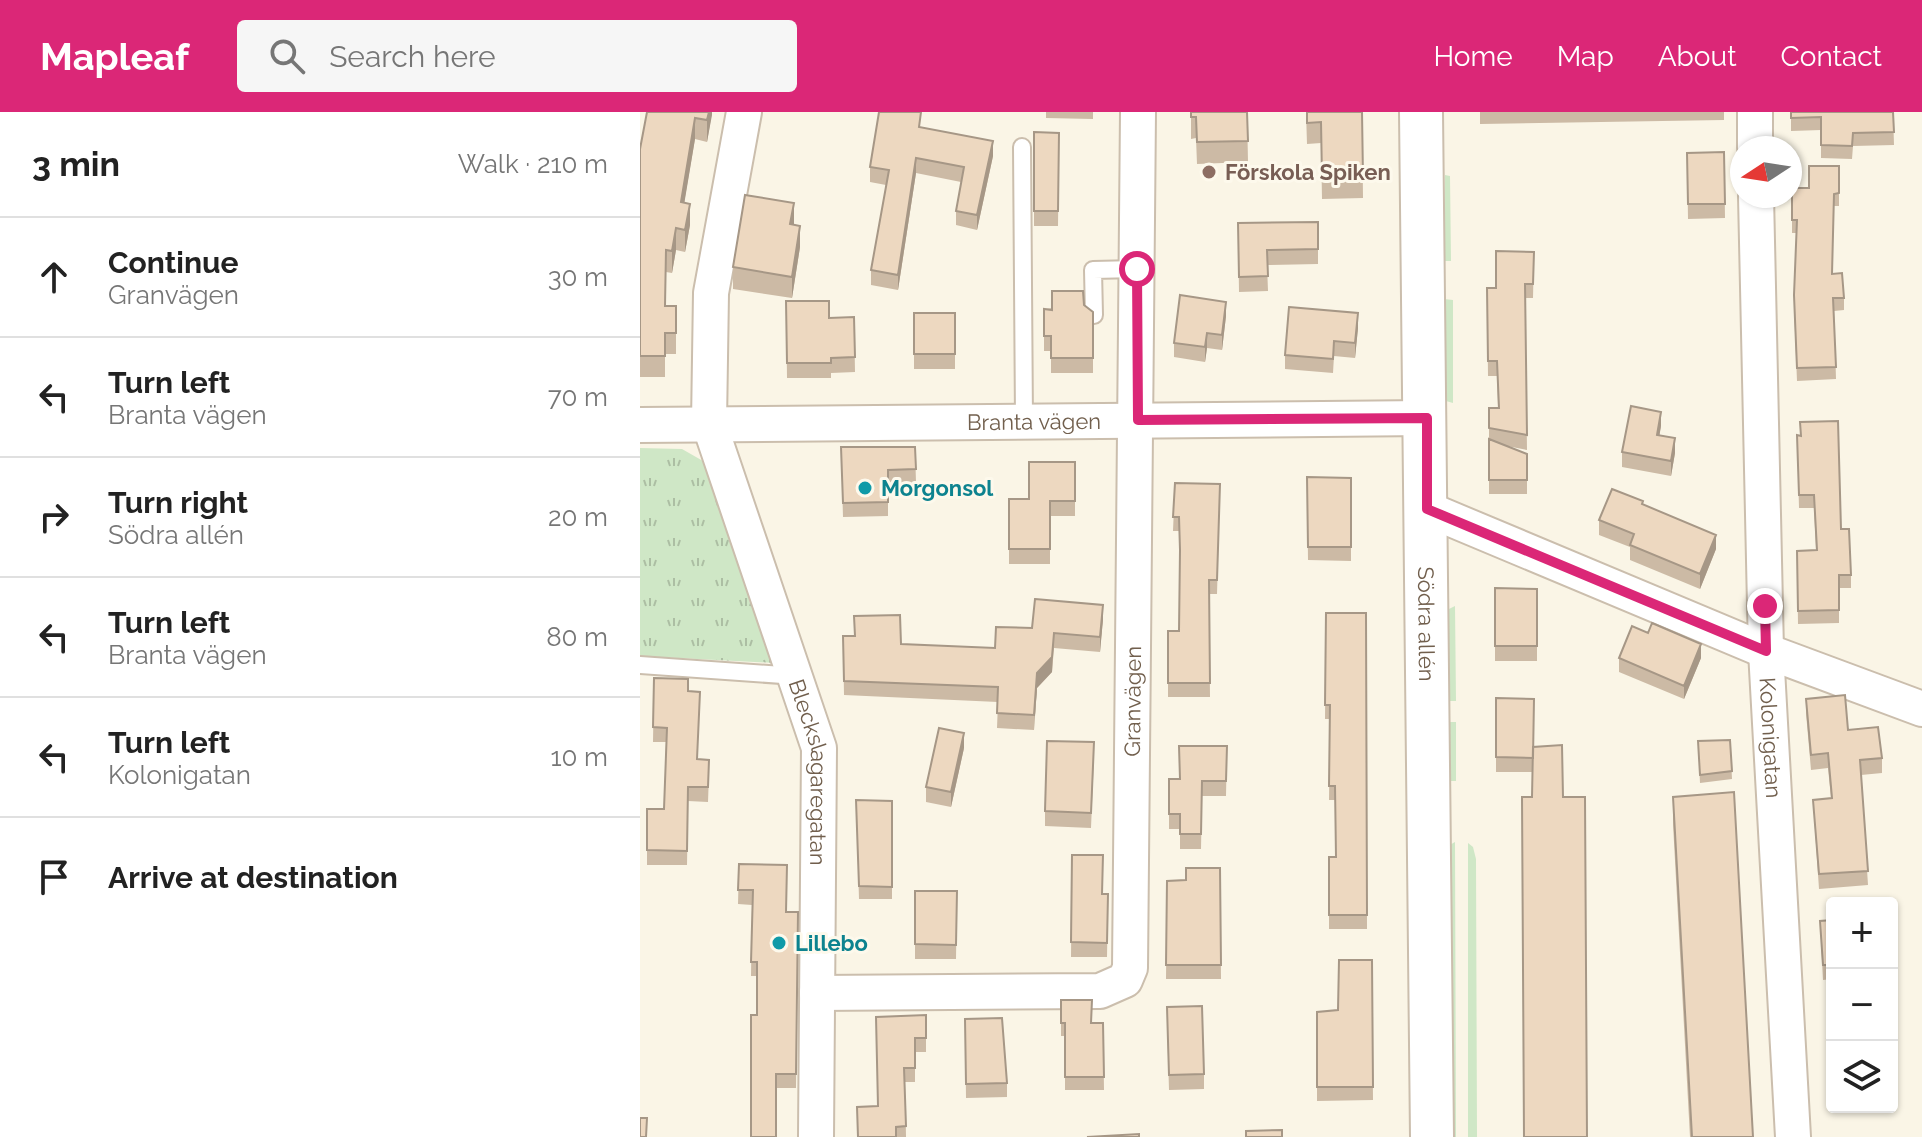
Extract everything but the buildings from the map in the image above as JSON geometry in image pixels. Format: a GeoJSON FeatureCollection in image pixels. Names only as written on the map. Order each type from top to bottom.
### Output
{"type":"FeatureCollection","features":[{"type":"Feature","properties":{"kind":"street","name":"Bleckslagaregatan"},"geometry":{"type":"LineString","coordinates":[[744,112],[711,293],[709,423],[737,515],[819,748],[816,1137]]}},
{"type":"Feature","properties":{"kind":"street","name":"Granvägen"},"geometry":{"type":"LineString","coordinates":[[817,993],[1100,991],[1125,980],[1130,968],[1138,420],[1138,112]]}},
{"type":"Feature","properties":{"kind":"street","name":"Södra allén"},"geometry":{"type":"LineString","coordinates":[[1421,112],[1427,418],[1432,1137]]}},
{"type":"Feature","properties":{"kind":"street"},"geometry":{"type":"LineString","coordinates":[[1755,112],[1755,136]]}},
{"type":"Feature","properties":{"kind":"street","name":"Kolonigatan"},"geometry":{"type":"LineString","coordinates":[[1756,208],[1766,651],[1793,1137]]}},
{"type":"Feature","properties":{"kind":"street","name":"Branta vägen"},"geometry":{"type":"LineString","coordinates":[[640,425],[1427,418]]}},
{"type":"Feature","properties":{"kind":"street"},"geometry":{"type":"LineString","coordinates":[[1427,509],[1766,651],[1922,709]]}},
{"type":"Feature","properties":{"kind":"lane"},"geometry":{"type":"LineString","coordinates":[[1022,147],[1024,420]]}},
{"type":"Feature","properties":{"kind":"lane"},"geometry":{"type":"LineString","coordinates":[[1094,315],[1093,270],[1137,269]]}},
{"type":"Feature","properties":{"kind":"lane"},"geometry":{"type":"LineString","coordinates":[[640,665],[796,676]]}},
{"type":"Feature","properties":{"kind":"green space"},"geometry":{"type":"Polygon","coordinates":[[[1445,175],[1450,176],[1451,261],[1444,261],[1445,175]]]}},
{"type":"Feature","properties":{"kind":"green space"},"geometry":{"type":"Polygon","coordinates":[[[1444,299],[1453,300],[1453,403],[1446,401],[1444,299]]]}},
{"type":"Feature","properties":{"kind":"green space"},"geometry":{"type":"Polygon","coordinates":[[[640,448],[682,449],[703,461],[775,663],[640,656],[640,448]]]}},
{"type":"Feature","properties":{"kind":"green space"},"geometry":{"type":"Polygon","coordinates":[[[1455,606],[1456,701],[1448,701],[1447,610],[1455,606]]]}},
{"type":"Feature","properties":{"kind":"green space"},"geometry":{"type":"Polygon","coordinates":[[[1446,722],[1456,722],[1456,781],[1447,781],[1446,722]]]}},
{"type":"Feature","properties":{"kind":"green space"},"geometry":{"type":"Polygon","coordinates":[[[1455,842],[1456,1137],[1448,1137],[1448,846],[1455,842]]]}},
{"type":"Feature","properties":{"kind":"green space"},"geometry":{"type":"Polygon","coordinates":[[[1468,843],[1473,847],[1476,859],[1477,1137],[1468,1137],[1468,843]]]}},
{"type":"Feature","properties":{"kind":"place","name":"Förskola Spiken"},"geometry":{"type":"Point","coordinates":[1209,172]}},
{"type":"Feature","properties":{"kind":"place","name":"Morgonsol"},"geometry":{"type":"Point","coordinates":[865,488]}},
{"type":"Feature","properties":{"kind":"place","name":"Lillebo"},"geometry":{"type":"Point","coordinates":[779,943]}},
{"type":"Feature","properties":{"kind":"route"},"geometry":{"type":"LineString","coordinates":[[1137,269],[1138,420],[1427,418],[1427,509],[1766,651],[1765,606]]}}]}
